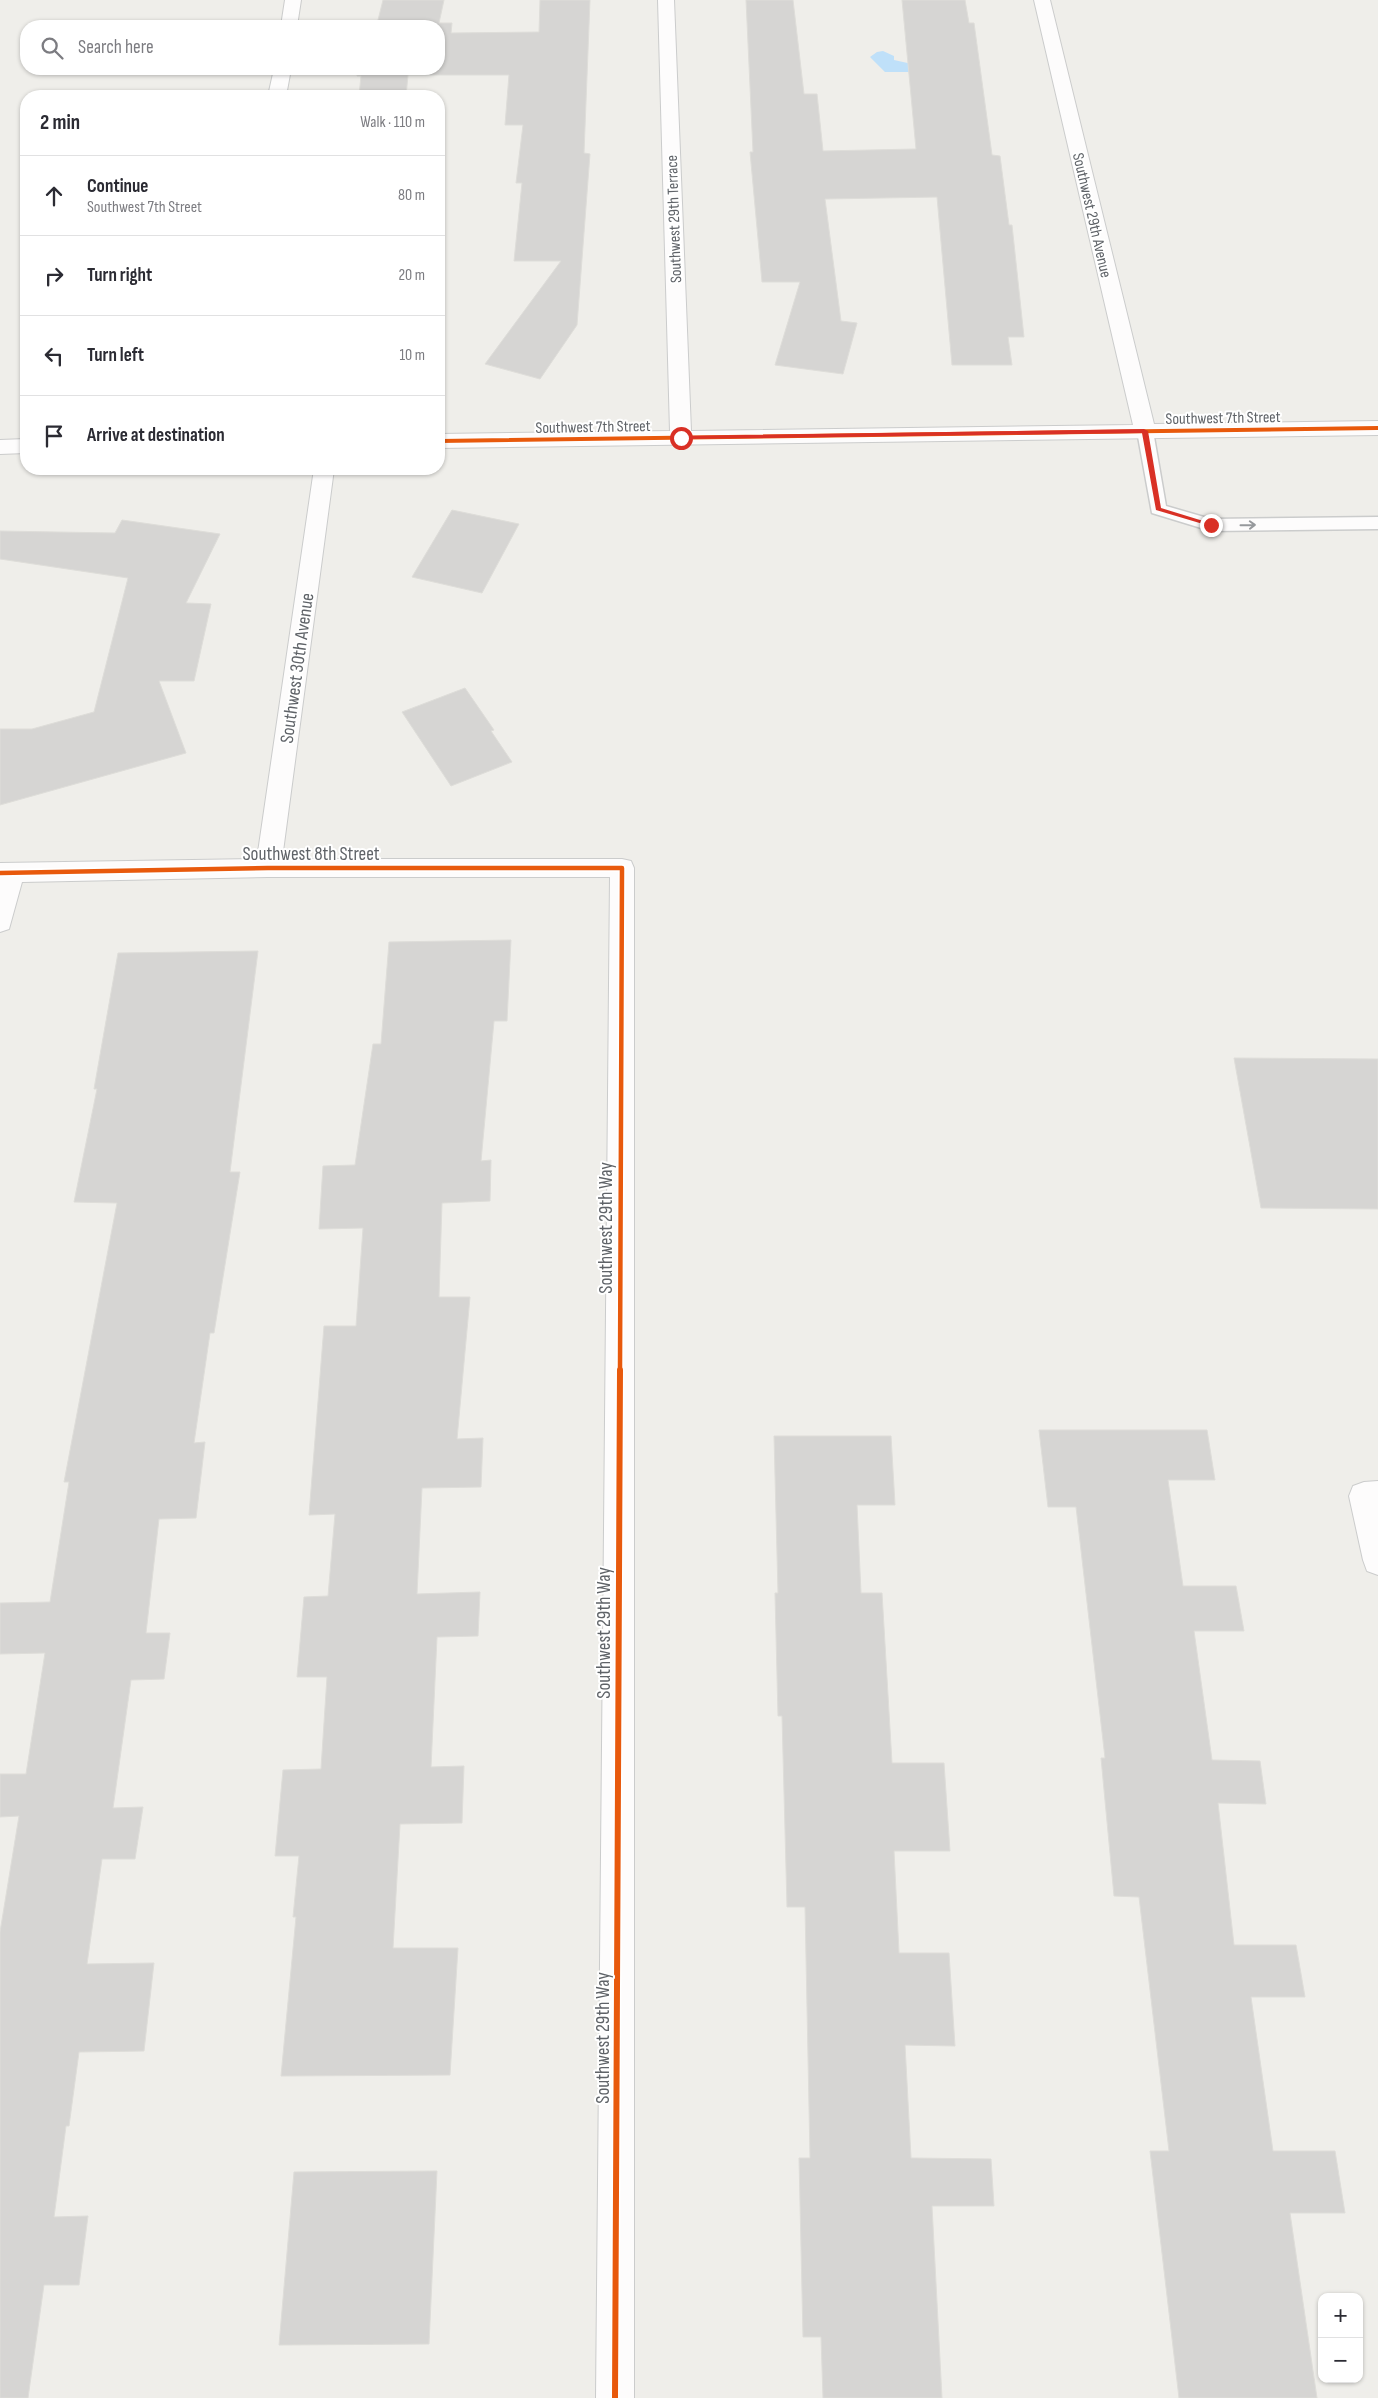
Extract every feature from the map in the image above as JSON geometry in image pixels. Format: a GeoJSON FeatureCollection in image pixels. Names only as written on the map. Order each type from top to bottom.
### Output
{"type":"FeatureCollection","features":[{"type":"Feature","properties":{"kind":"street"},"geometry":{"type":"LineString","coordinates":[[290,20],[293,0]]}},
{"type":"Feature","properties":{"kind":"street","name":"Southwest 29th Terrace"},"geometry":{"type":"LineString","coordinates":[[666,0],[681,438]]}},
{"type":"Feature","properties":{"kind":"street","name":"Southwest 29th Avenue"},"geometry":{"type":"LineString","coordinates":[[1042,0],[1144,431]]}},
{"type":"Feature","properties":{"kind":"street"},"geometry":{"type":"LineString","coordinates":[[279,90],[281,75]]}},
{"type":"Feature","properties":{"kind":"street","name":"Southwest 7th Street"},"geometry":{"type":"LineString","coordinates":[[445,440],[1378,428]]}},
{"type":"Feature","properties":{"kind":"street"},"geometry":{"type":"LineString","coordinates":[[0,447],[20,446]]}},
{"type":"Feature","properties":{"kind":"street","name":"Southwest 30th Avenue"},"geometry":{"type":"LineString","coordinates":[[268,868],[323,475]]}},
{"type":"Feature","properties":{"kind":"street","name":"Southwest 8th Street"},"geometry":{"type":"LineString","coordinates":[[6,873],[268,868],[622,868]]}},
{"type":"Feature","properties":{"kind":"street","name":"Southwest 29th Way"},"geometry":{"type":"LineString","coordinates":[[615,2398],[622,868]]}},
{"type":"Feature","properties":{"kind":"street"},"geometry":{"type":"LineString","coordinates":[[0,922],[6,873]]}},
{"type":"Feature","properties":{"kind":"street"},"geometry":{"type":"LineString","coordinates":[[1371,1496],[1378,1560]]}},
{"type":"Feature","properties":{"kind":"lane"},"geometry":{"type":"LineString","coordinates":[[1144,431],[1158,509],[1211,525],[1378,522]]}},
{"type":"Feature","properties":{"kind":"water"},"geometry":{"type":"Polygon","coordinates":[[[883,51],[894,56],[894,60],[912,64],[913,72],[885,72],[870,57],[877,52],[883,51]]]}},
{"type":"Feature","properties":{"kind":"building"},"geometry":{"type":"Polygon","coordinates":[[[383,0],[444,0],[440,20],[378,20],[383,0]]]}},
{"type":"Feature","properties":{"kind":"building"},"geometry":{"type":"Polygon","coordinates":[[[540,0],[590,0],[584,153],[590,154],[577,325],[540,379],[485,364],[561,261],[514,261],[522,183],[516,183],[523,125],[505,125],[509,75],[445,75],[445,23],[452,23],[451,33],[539,32],[540,0]]]}},
{"type":"Feature","properties":{"kind":"building"},"geometry":{"type":"Polygon","coordinates":[[[746,0],[793,0],[804,94],[817,94],[823,151],[916,149],[902,0],[965,0],[969,23],[974,23],[992,155],[1000,156],[1009,225],[1012,225],[1024,337],[1008,337],[1012,365],[952,365],[937,197],[825,199],[841,321],[857,323],[843,374],[775,365],[800,282],[762,282],[750,152],[753,152],[746,0]]]}},
{"type":"Feature","properties":{"kind":"building"},"geometry":{"type":"Polygon","coordinates":[[[408,75],[407,90],[360,90],[361,76],[357,76],[408,75]]]}},
{"type":"Feature","properties":{"kind":"building"},"geometry":{"type":"Polygon","coordinates":[[[452,510],[519,524],[482,593],[412,577],[452,510]]]}},
{"type":"Feature","properties":{"kind":"building"},"geometry":{"type":"Polygon","coordinates":[[[122,520],[220,534],[186,603],[211,604],[194,681],[159,681],[186,753],[0,805],[0,729],[32,729],[94,712],[128,578],[0,559],[0,531],[115,533],[122,520]]]}},
{"type":"Feature","properties":{"kind":"building"},"geometry":{"type":"Polygon","coordinates":[[[465,688],[494,730],[491,731],[512,762],[451,786],[402,712],[465,688]]]}},
{"type":"Feature","properties":{"kind":"building"},"geometry":{"type":"Polygon","coordinates":[[[511,940],[507,1021],[494,1021],[481,1161],[491,1160],[490,1201],[442,1203],[439,1297],[470,1297],[457,1439],[483,1438],[481,1487],[422,1488],[417,1594],[480,1592],[478,1636],[437,1637],[431,1767],[464,1766],[462,1823],[400,1824],[393,1948],[458,1948],[450,2075],[281,2076],[296,1917],[293,1917],[299,1856],[275,1856],[283,1770],[321,1769],[327,1677],[297,1677],[304,1597],[328,1596],[335,1514],[309,1515],[324,1326],[356,1326],[363,1228],[319,1229],[323,1166],[355,1165],[373,1044],[381,1044],[389,942],[511,940]]]}},
{"type":"Feature","properties":{"kind":"building"},"geometry":{"type":"Polygon","coordinates":[[[258,951],[230,1172],[240,1172],[214,1333],[210,1333],[194,1443],[205,1442],[196,1518],[159,1519],[146,1633],[170,1633],[164,1679],[131,1680],[113,1808],[143,1807],[135,1859],[102,1859],[87,1964],[154,1963],[144,2051],[79,2052],[69,2126],[66,2126],[54,2217],[88,2216],[79,2285],[44,2285],[28,2398],[0,2398],[0,1932],[19,1816],[0,1817],[0,1774],[26,1774],[45,1653],[0,1654],[0,1603],[50,1602],[69,1482],[64,1482],[117,1203],[74,1202],[97,1089],[94,1089],[118,953],[258,951]]]}},
{"type":"Feature","properties":{"kind":"building"},"geometry":{"type":"Polygon","coordinates":[[[1234,1058],[1378,1059],[1378,1209],[1261,1208],[1234,1058]]]}},
{"type":"Feature","properties":{"kind":"building"},"geometry":{"type":"Polygon","coordinates":[[[1039,1430],[1207,1430],[1215,1480],[1168,1480],[1183,1586],[1236,1586],[1244,1631],[1194,1631],[1212,1760],[1260,1761],[1266,1804],[1218,1803],[1234,1945],[1296,1945],[1305,1997],[1251,1997],[1273,2151],[1335,2151],[1345,2213],[1290,2213],[1317,2398],[1179,2398],[1150,2151],[1169,2151],[1139,1897],[1114,1896],[1101,1758],[1105,1758],[1076,1507],[1048,1507],[1039,1430]]]}},
{"type":"Feature","properties":{"kind":"building"},"geometry":{"type":"Polygon","coordinates":[[[774,1436],[891,1436],[895,1505],[857,1505],[861,1593],[882,1593],[892,1763],[944,1763],[950,1851],[894,1851],[899,1953],[949,1953],[955,2046],[905,2045],[911,2158],[991,2159],[994,2206],[932,2206],[942,2398],[823,2398],[821,2337],[803,2337],[799,2158],[810,2158],[805,1907],[787,1907],[782,1716],[778,1716],[775,1593],[778,1593],[774,1436]]]}},
{"type":"Feature","properties":{"kind":"building"},"geometry":{"type":"Polygon","coordinates":[[[437,2171],[429,2344],[279,2345],[294,2172],[437,2171]]]}},
{"type":"Feature","properties":{"kind":"cycle path"},"geometry":{"type":"LineString","coordinates":[[445,441],[1378,428]]}},
{"type":"Feature","properties":{"kind":"cycle path"},"geometry":{"type":"LineString","coordinates":[[0,873],[268,868],[622,868],[615,2398]]}},
{"type":"Feature","properties":{"kind":"route"},"geometry":{"type":"LineString","coordinates":[[681,438],[1144,431],[1158,509],[1211,525]]}}]}
